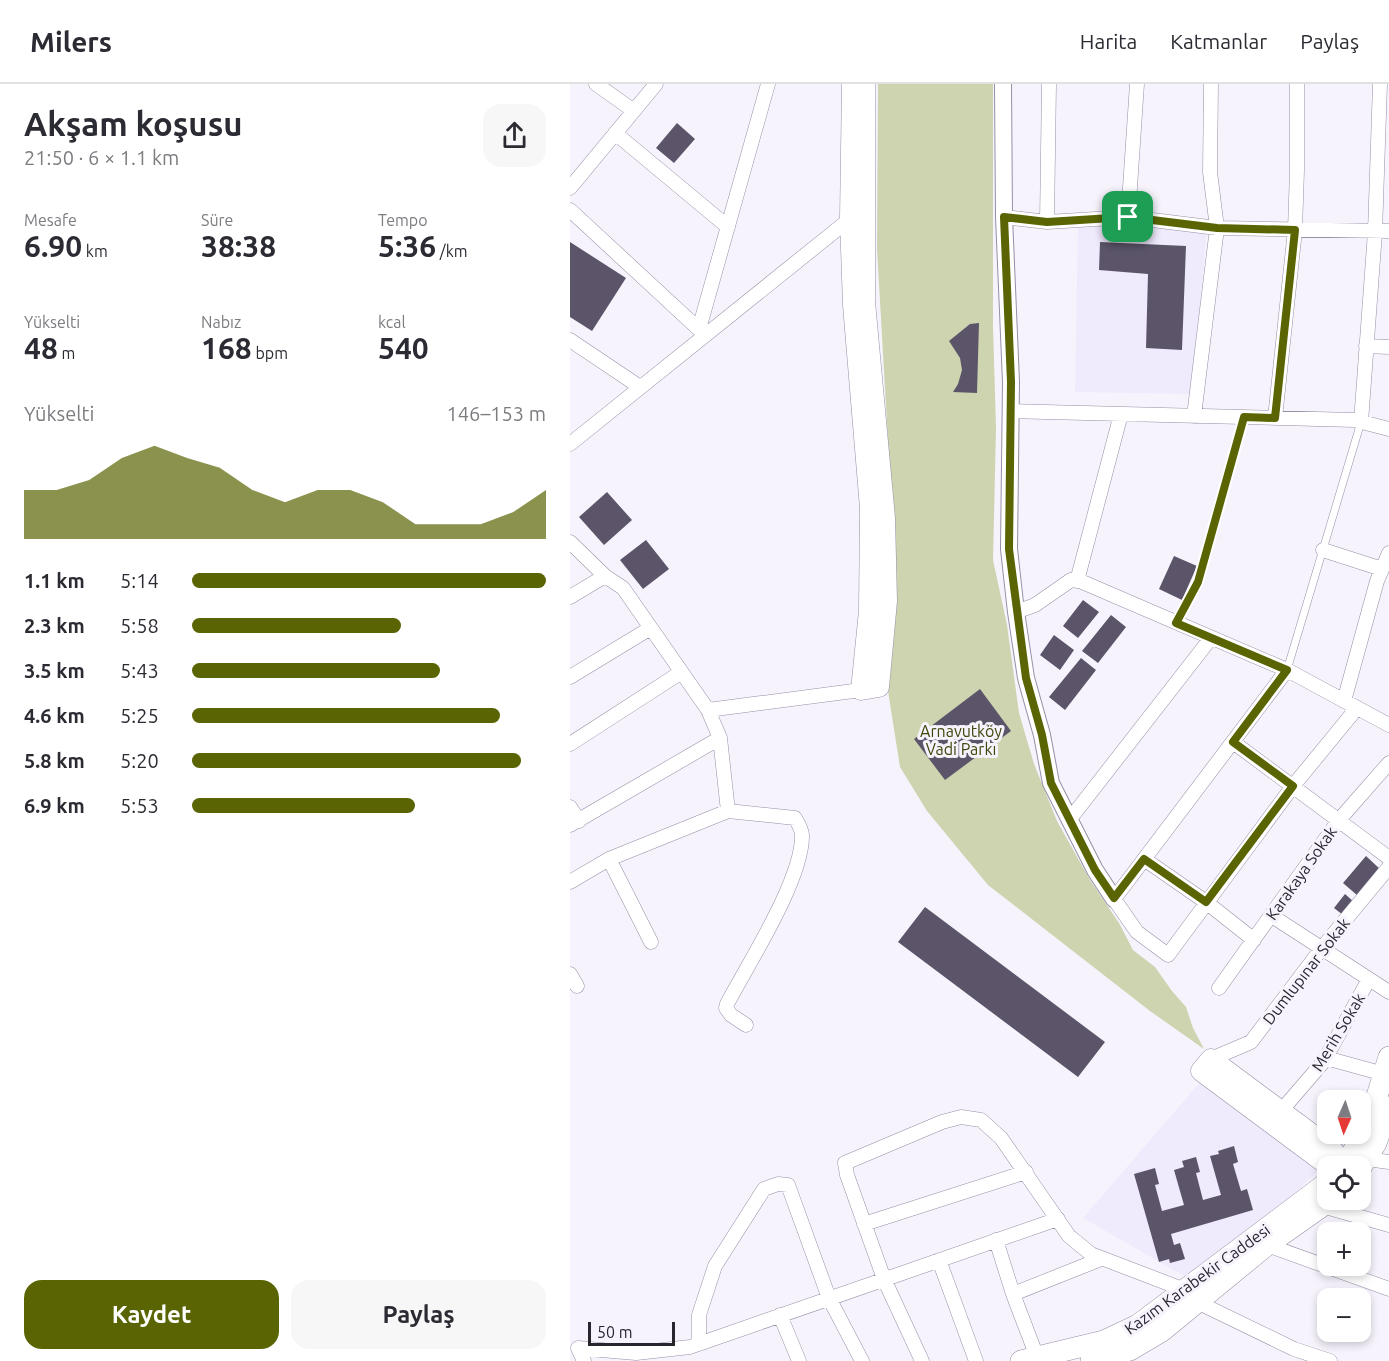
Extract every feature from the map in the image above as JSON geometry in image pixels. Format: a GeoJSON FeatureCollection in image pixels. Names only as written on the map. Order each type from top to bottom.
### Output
{"type":"FeatureCollection","features":[{"type":"Feature","properties":{"kind":"main road"},"geometry":{"type":"LineString","coordinates":[[852,84],[857,219],[885,518],[887,601],[870,689]]}},
{"type":"Feature","properties":{"kind":"main road"},"geometry":{"type":"LineString","coordinates":[[857,219],[865,84]]}},
{"type":"Feature","properties":{"kind":"main road"},"geometry":{"type":"LineString","coordinates":[[1206,1065],[1281,1111],[1339,1156]]}},
{"type":"Feature","properties":{"kind":"main road"},"geometry":{"type":"LineString","coordinates":[[1206,1065],[1334,1156]]}},
{"type":"Feature","properties":{"kind":"main road"},"geometry":{"type":"LineString","coordinates":[[1351,1156],[1366,1129],[1386,1066]]}},
{"type":"Feature","properties":{"kind":"main road"},"geometry":{"type":"LineString","coordinates":[[1360,1156],[1376,1143],[1389,1107]]}},
{"type":"Feature","properties":{"kind":"main road","name":"Kazım Karabekir Caddesi"},"geometry":{"type":"LineString","coordinates":[[1191,1296],[1317,1191]]}},
{"type":"Feature","properties":{"kind":"main road","name":"Kazım Karabekir Caddesi"},"geometry":{"type":"LineString","coordinates":[[1091,1361],[1122,1353],[1138,1325],[1191,1296],[1317,1210]]}},
{"type":"Feature","properties":{"kind":"main road","name":"Kazım Karabekir Caddesi"},"geometry":{"type":"LineString","coordinates":[[1029,1359],[1122,1353]]}},
{"type":"Feature","properties":{"kind":"street"},"geometry":{"type":"LineString","coordinates":[[596,84],[634,111]]}},
{"type":"Feature","properties":{"kind":"street"},"geometry":{"type":"LineString","coordinates":[[570,188],[656,84]]}},
{"type":"Feature","properties":{"kind":"street"},"geometry":{"type":"LineString","coordinates":[[702,332],[728,227],[768,84]]}},
{"type":"Feature","properties":{"kind":"street"},"geometry":{"type":"LineString","coordinates":[[1004,84],[1004,217],[1011,411],[1009,549],[1026,678],[1042,735],[1051,783],[1095,870],[1137,932],[1168,955],[1293,786],[1357,708]]}},
{"type":"Feature","properties":{"kind":"street"},"geometry":{"type":"LineString","coordinates":[[1047,222],[1050,84]]}},
{"type":"Feature","properties":{"kind":"street"},"geometry":{"type":"LineString","coordinates":[[1128,217],[1137,84]]}},
{"type":"Feature","properties":{"kind":"street"},"geometry":{"type":"LineString","coordinates":[[1194,416],[1217,228],[1210,172],[1211,84]]}},
{"type":"Feature","properties":{"kind":"street"},"geometry":{"type":"LineString","coordinates":[[1275,418],[1295,230],[1298,170],[1297,84]]}},
{"type":"Feature","properties":{"kind":"street"},"geometry":{"type":"LineString","coordinates":[[1361,422],[1366,346],[1382,231],[1380,84]]}},
{"type":"Feature","properties":{"kind":"street"},"geometry":{"type":"LineString","coordinates":[[615,133],[728,227]]}},
{"type":"Feature","properties":{"kind":"street"},"geometry":{"type":"LineString","coordinates":[[570,210],[702,332]]}},
{"type":"Feature","properties":{"kind":"street"},"geometry":{"type":"LineString","coordinates":[[1004,217],[1047,222],[1128,217],[1217,228],[1382,231]]}},
{"type":"Feature","properties":{"kind":"street"},"geometry":{"type":"LineString","coordinates":[[570,444],[640,387],[702,332],[857,219]]}},
{"type":"Feature","properties":{"kind":"street"},"geometry":{"type":"LineString","coordinates":[[570,340],[640,387]]}},
{"type":"Feature","properties":{"kind":"street"},"geometry":{"type":"LineString","coordinates":[[1366,346],[1389,346]]}},
{"type":"Feature","properties":{"kind":"street"},"geometry":{"type":"LineString","coordinates":[[1011,411],[1361,422],[1389,429]]}},
{"type":"Feature","properties":{"kind":"street"},"geometry":{"type":"LineString","coordinates":[[1077,581],[1121,414]]}},
{"type":"Feature","properties":{"kind":"street"},"geometry":{"type":"LineString","coordinates":[[570,542],[606,576],[623,588],[708,710],[720,738],[728,811]]}},
{"type":"Feature","properties":{"kind":"street"},"geometry":{"type":"LineString","coordinates":[[1323,550],[1382,569]]}},
{"type":"Feature","properties":{"kind":"street"},"geometry":{"type":"LineString","coordinates":[[1344,701],[1377,581],[1389,554]]}},
{"type":"Feature","properties":{"kind":"street"},"geometry":{"type":"LineString","coordinates":[[570,597],[606,576]]}},
{"type":"Feature","properties":{"kind":"street"},"geometry":{"type":"LineString","coordinates":[[1016,612],[1035,605],[1071,580],[1077,581],[1287,670],[1389,725]]}},
{"type":"Feature","properties":{"kind":"street"},"geometry":{"type":"LineString","coordinates":[[570,677],[649,628]]}},
{"type":"Feature","properties":{"kind":"street"},"geometry":{"type":"LineString","coordinates":[[1070,819],[1211,638]]}},
{"type":"Feature","properties":{"kind":"street"},"geometry":{"type":"LineString","coordinates":[[1114,898],[1287,670]]}},
{"type":"Feature","properties":{"kind":"street"},"geometry":{"type":"LineString","coordinates":[[570,744],[680,672]]}},
{"type":"Feature","properties":{"kind":"street"},"geometry":{"type":"LineString","coordinates":[[708,710],[870,689]]}},
{"type":"Feature","properties":{"kind":"street"},"geometry":{"type":"LineString","coordinates":[[570,807],[574,823],[720,738]]}},
{"type":"Feature","properties":{"kind":"street"},"geometry":{"type":"LineString","coordinates":[[1233,742],[1389,858]]}},
{"type":"Feature","properties":{"kind":"street","name":"Karakaya Sokak"},"geometry":{"type":"LineString","coordinates":[[1219,988],[1339,820],[1389,763]]}},
{"type":"Feature","properties":{"kind":"street"},"geometry":{"type":"LineString","coordinates":[[570,882],[609,859],[728,811],[795,818],[802,834],[796,869],[726,1008],[746,1025]]}},
{"type":"Feature","properties":{"kind":"street"},"geometry":{"type":"LineString","coordinates":[[609,859],[651,942]]}},
{"type":"Feature","properties":{"kind":"street"},"geometry":{"type":"LineString","coordinates":[[1144,859],[1206,902],[1254,940]]}},
{"type":"Feature","properties":{"kind":"street","name":"Dumlupınar Sokak"},"geometry":{"type":"LineString","coordinates":[[1206,1065],[1251,1042],[1322,948],[1389,867]]}},
{"type":"Feature","properties":{"kind":"street"},"geometry":{"type":"LineString","coordinates":[[1272,916],[1389,992]]}},
{"type":"Feature","properties":{"kind":"street","name":"Merih Sokak"},"geometry":{"type":"LineString","coordinates":[[1281,1111],[1326,1058],[1369,979]]}},
{"type":"Feature","properties":{"kind":"street"},"geometry":{"type":"LineString","coordinates":[[1326,1058],[1386,1066]]}},
{"type":"Feature","properties":{"kind":"street"},"geometry":{"type":"LineString","coordinates":[[922,1361],[884,1279],[847,1175],[845,1163],[942,1122],[961,1117],[981,1120],[1000,1137],[1069,1236],[1091,1254],[1191,1296],[1292,1355],[1330,1361]]}},
{"type":"Feature","properties":{"kind":"street"},"geometry":{"type":"LineString","coordinates":[[1371,1164],[1389,1162]]}},
{"type":"Feature","properties":{"kind":"street"},"geometry":{"type":"LineString","coordinates":[[864,1224],[1026,1172]]}},
{"type":"Feature","properties":{"kind":"street"},"geometry":{"type":"LineString","coordinates":[[699,1344],[699,1315],[715,1266],[764,1189],[778,1184],[788,1185],[829,1298],[862,1361]]}},
{"type":"Feature","properties":{"kind":"street"},"geometry":{"type":"LineString","coordinates":[[1347,1210],[1389,1225]]}},
{"type":"Feature","properties":{"kind":"street"},"geometry":{"type":"LineString","coordinates":[[574,1345],[636,1353],[690,1347],[1058,1219]]}},
{"type":"Feature","properties":{"kind":"street"},"geometry":{"type":"LineString","coordinates":[[996,1240],[1013,1294],[1029,1359]]}},
{"type":"Feature","properties":{"kind":"street"},"geometry":{"type":"LineString","coordinates":[[1267,1245],[1389,1289]]}},
{"type":"Feature","properties":{"kind":"street"},"geometry":{"type":"LineString","coordinates":[[1013,1294],[1101,1259]]}},
{"type":"Feature","properties":{"kind":"street"},"geometry":{"type":"LineString","coordinates":[[939,1260],[976,1361]]}},
{"type":"Feature","properties":{"kind":"street"},"geometry":{"type":"LineString","coordinates":[[780,1315],[800,1361]]}},
{"type":"Feature","properties":{"kind":"street"},"geometry":{"type":"LineString","coordinates":[[574,1345],[584,1361]]}},
{"type":"Feature","properties":{"kind":"lane"},"geometry":{"type":"LineString","coordinates":[[1176,623],[1198,582],[1244,417]]}},
{"type":"Feature","properties":{"kind":"lane"},"geometry":{"type":"LineString","coordinates":[[1287,670],[1361,422]]}},
{"type":"Feature","properties":{"kind":"shaded area"},"geometry":{"type":"Polygon","coordinates":[[[1078,224],[1207,224],[1193,394],[1075,392],[1078,224]]]}},
{"type":"Feature","properties":{"kind":"shaded area"},"geometry":{"type":"Polygon","coordinates":[[[1201,1081],[1317,1171],[1290,1198],[1184,1276],[1083,1218],[1201,1081]]]}},
{"type":"Feature","properties":{"kind":"green space","name":"Arnavutköy Vadi Parkı"},"geometry":{"type":"Polygon","coordinates":[[[878,84],[993,84],[993,326],[996,428],[993,560],[1007,625],[1019,713],[1034,764],[1057,821],[1133,950],[1155,967],[1186,1007],[1193,1028],[1204,1049],[1150,1011],[988,885],[927,811],[900,767],[888,691],[892,655],[895,563],[877,249],[878,84]]]}},
{"type":"Feature","properties":{"kind":"building"},"geometry":{"type":"Polygon","coordinates":[[[677,123],[695,139],[674,163],[656,148],[677,123]]]}},
{"type":"Feature","properties":{"kind":"building"},"geometry":{"type":"Polygon","coordinates":[[[570,242],[626,278],[592,331],[570,317],[570,242]]]}},
{"type":"Feature","properties":{"kind":"building"},"geometry":{"type":"Polygon","coordinates":[[[1100,242],[1186,246],[1182,350],[1146,348],[1148,274],[1099,270],[1100,242]]]}},
{"type":"Feature","properties":{"kind":"building"},"geometry":{"type":"Polygon","coordinates":[[[979,323],[977,393],[953,392],[962,370],[960,358],[949,341],[970,324],[979,323]]]}},
{"type":"Feature","properties":{"kind":"building"},"geometry":{"type":"Polygon","coordinates":[[[607,492],[632,520],[604,545],[579,517],[607,492]]]}},
{"type":"Feature","properties":{"kind":"building"},"geometry":{"type":"Polygon","coordinates":[[[646,540],[669,569],[643,589],[620,560],[646,540]]]}},
{"type":"Feature","properties":{"kind":"building"},"geometry":{"type":"Polygon","coordinates":[[[1174,556],[1197,566],[1182,600],[1159,589],[1174,556]]]}},
{"type":"Feature","properties":{"kind":"building"},"geometry":{"type":"Polygon","coordinates":[[[1083,600],[1099,612],[1078,638],[1063,626],[1083,600]]]}},
{"type":"Feature","properties":{"kind":"building"},"geometry":{"type":"Polygon","coordinates":[[[1111,615],[1126,627],[1098,663],[1082,651],[1111,615]]]}},
{"type":"Feature","properties":{"kind":"building"},"geometry":{"type":"Polygon","coordinates":[[[1054,635],[1074,650],[1060,670],[1040,655],[1054,635]]]}},
{"type":"Feature","properties":{"kind":"building"},"geometry":{"type":"Polygon","coordinates":[[[1081,658],[1096,670],[1065,710],[1049,697],[1081,658]]]}},
{"type":"Feature","properties":{"kind":"building"},"geometry":{"type":"Polygon","coordinates":[[[980,689],[1011,731],[945,780],[914,739],[980,689]]]}},
{"type":"Feature","properties":{"kind":"building"},"geometry":{"type":"Polygon","coordinates":[[[1366,856],[1381,870],[1358,896],[1343,883],[1366,856]]]}},
{"type":"Feature","properties":{"kind":"building"},"geometry":{"type":"Polygon","coordinates":[[[1345,894],[1354,902],[1343,915],[1334,908],[1345,894]]]}},
{"type":"Feature","properties":{"kind":"building"},"geometry":{"type":"Polygon","coordinates":[[[925,907],[1105,1042],[1078,1077],[898,942],[925,907]]]}},
{"type":"Feature","properties":{"kind":"building"},"geometry":{"type":"Polygon","coordinates":[[[1234,1146],[1238,1162],[1233,1164],[1241,1191],[1247,1189],[1253,1210],[1171,1234],[1174,1245],[1180,1243],[1185,1259],[1170,1263],[1169,1259],[1159,1262],[1134,1174],[1155,1168],[1159,1184],[1155,1185],[1162,1211],[1184,1205],[1174,1170],[1184,1167],[1182,1161],[1196,1157],[1200,1172],[1196,1173],[1203,1200],[1221,1195],[1210,1156],[1234,1146]]]}},
{"type":"Feature","properties":{"kind":"route"},"geometry":{"type":"LineString","coordinates":[[1004,217],[1047,222],[1128,217],[1217,228],[1295,230],[1275,418],[1244,417],[1198,582],[1176,623],[1287,670],[1233,742],[1293,786],[1206,902],[1144,859],[1114,898],[1095,870],[1051,783],[1042,735],[1026,678],[1016,612],[1009,549],[1011,382],[1004,217]]}}]}
